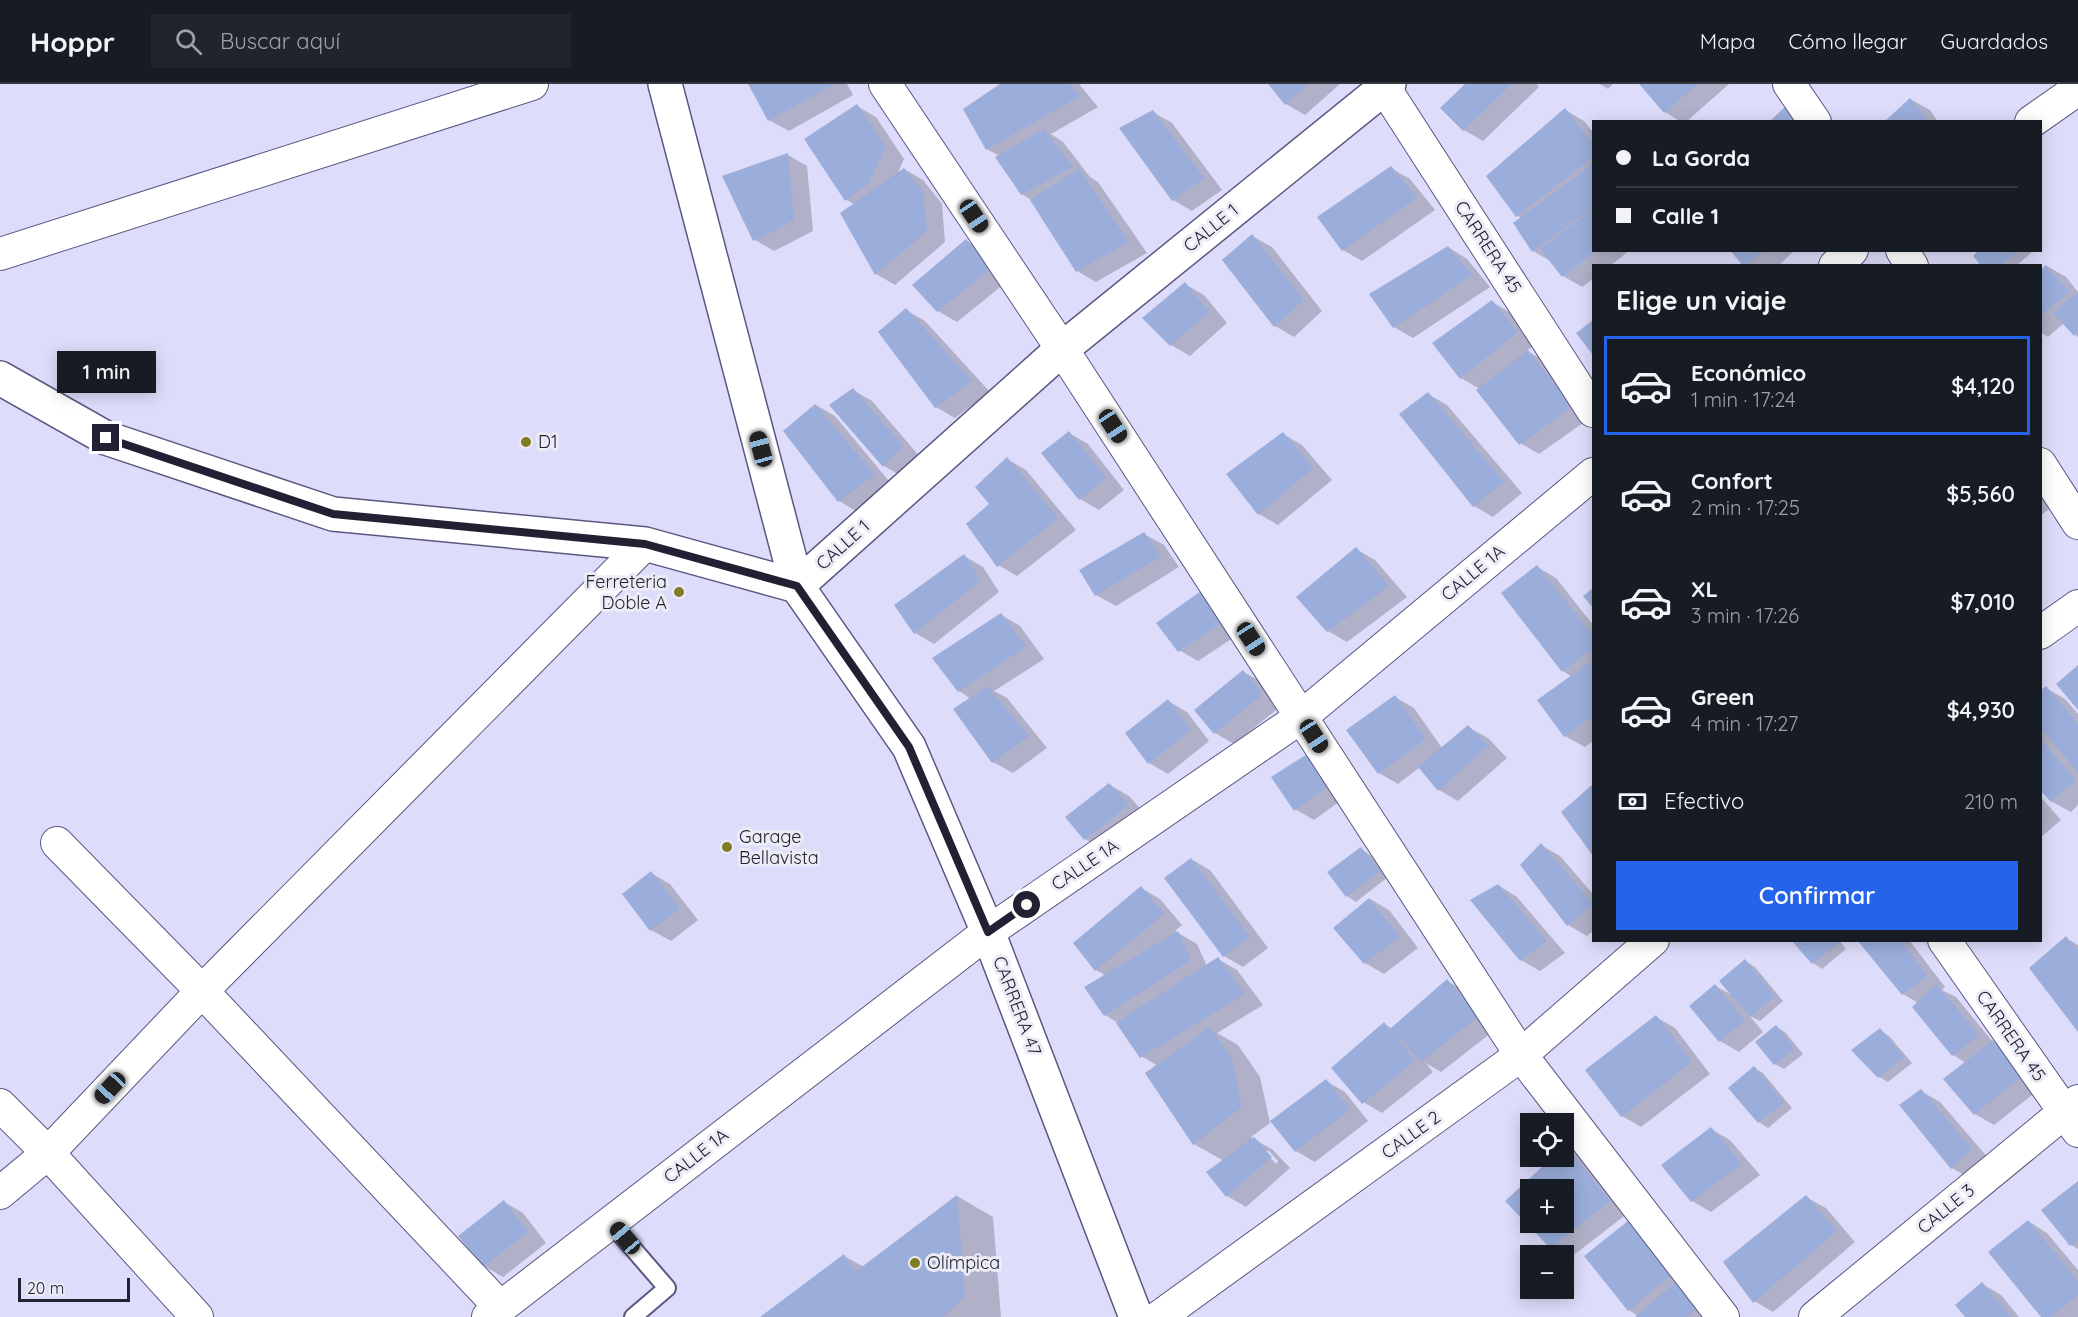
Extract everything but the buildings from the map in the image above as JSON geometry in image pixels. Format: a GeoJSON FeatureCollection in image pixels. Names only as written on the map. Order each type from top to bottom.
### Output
{"type":"FeatureCollection","features":[{"type":"Feature","properties":{"kind":"main road"},"geometry":{"type":"LineString","coordinates":[[665,84],[797,586]]}},
{"type":"Feature","properties":{"kind":"main road","name":"CALLE 1"},"geometry":{"type":"LineString","coordinates":[[797,586],[1062,349],[1385,85]]}},
{"type":"Feature","properties":{"kind":"main road"},"geometry":{"type":"LineString","coordinates":[[0,378],[106,438],[333,514],[645,544],[797,586]]}},
{"type":"Feature","properties":{"kind":"main road","name":"CARRERA 47"},"geometry":{"type":"LineString","coordinates":[[797,586],[909,747],[988,932],[1136,1317]]}},
{"type":"Feature","properties":{"kind":"street"},"geometry":{"type":"LineString","coordinates":[[0,255],[532,84]]}},
{"type":"Feature","properties":{"kind":"street"},"geometry":{"type":"LineString","coordinates":[[885,84],[1062,349],[1521,1055],[1723,1317]]}},
{"type":"Feature","properties":{"kind":"street"},"geometry":{"type":"LineString","coordinates":[[1789,84],[1814,120]]}},
{"type":"Feature","properties":{"kind":"street","name":"CARRERA 45"},"geometry":{"type":"LineString","coordinates":[[1385,85],[1592,409]]}},
{"type":"Feature","properties":{"kind":"street"},"geometry":{"type":"LineString","coordinates":[[2034,120],[2078,89]]}},
{"type":"Feature","properties":{"kind":"street"},"geometry":{"type":"LineString","coordinates":[[1837,264],[1850,252]]}},
{"type":"Feature","properties":{"kind":"street"},"geometry":{"type":"LineString","coordinates":[[2042,467],[2078,522]]}},
{"type":"Feature","properties":{"kind":"street","name":"CALLE 1A"},"geometry":{"type":"LineString","coordinates":[[494,1312],[988,932],[1301,717],[1592,475]]}},
{"type":"Feature","properties":{"kind":"street"},"geometry":{"type":"LineString","coordinates":[[0,1193],[48,1153],[202,991],[645,544]]}},
{"type":"Feature","properties":{"kind":"street"},"geometry":{"type":"LineString","coordinates":[[2042,632],[2078,606]]}},
{"type":"Feature","properties":{"kind":"street"},"geometry":{"type":"LineString","coordinates":[[57,843],[202,991],[494,1312]]}},
{"type":"Feature","properties":{"kind":"street","name":"CALLE 2"},"geometry":{"type":"LineString","coordinates":[[1159,1317],[1521,1055],[1651,942]]}},
{"type":"Feature","properties":{"kind":"street","name":"CARRERA 45"},"geometry":{"type":"LineString","coordinates":[[1945,942],[2073,1115]]}},
{"type":"Feature","properties":{"kind":"street"},"geometry":{"type":"LineString","coordinates":[[0,1105],[48,1153],[197,1317]]}},
{"type":"Feature","properties":{"kind":"street","name":"CALLE 3"},"geometry":{"type":"LineString","coordinates":[[1815,1317],[2073,1115]]}},
{"type":"Feature","properties":{"kind":"lane"},"geometry":{"type":"LineString","coordinates":[[610,1222],[667,1288],[633,1317]]}},
{"type":"Feature","properties":{"kind":"place","name":"D1"},"geometry":{"type":"Point","coordinates":[526,442]}},
{"type":"Feature","properties":{"kind":"place","name":"Ferreteria Doble A"},"geometry":{"type":"Point","coordinates":[679,592]}},
{"type":"Feature","properties":{"kind":"place","name":"Garage Bellavista"},"geometry":{"type":"Point","coordinates":[727,847]}},
{"type":"Feature","properties":{"kind":"place","name":"Olímpica"},"geometry":{"type":"Point","coordinates":[915,1263]}},
{"type":"Feature","properties":{"kind":"route"},"geometry":{"type":"LineString","coordinates":[[106,438],[333,514],[645,544],[797,586],[909,747],[988,932],[1027,905]]}}]}
